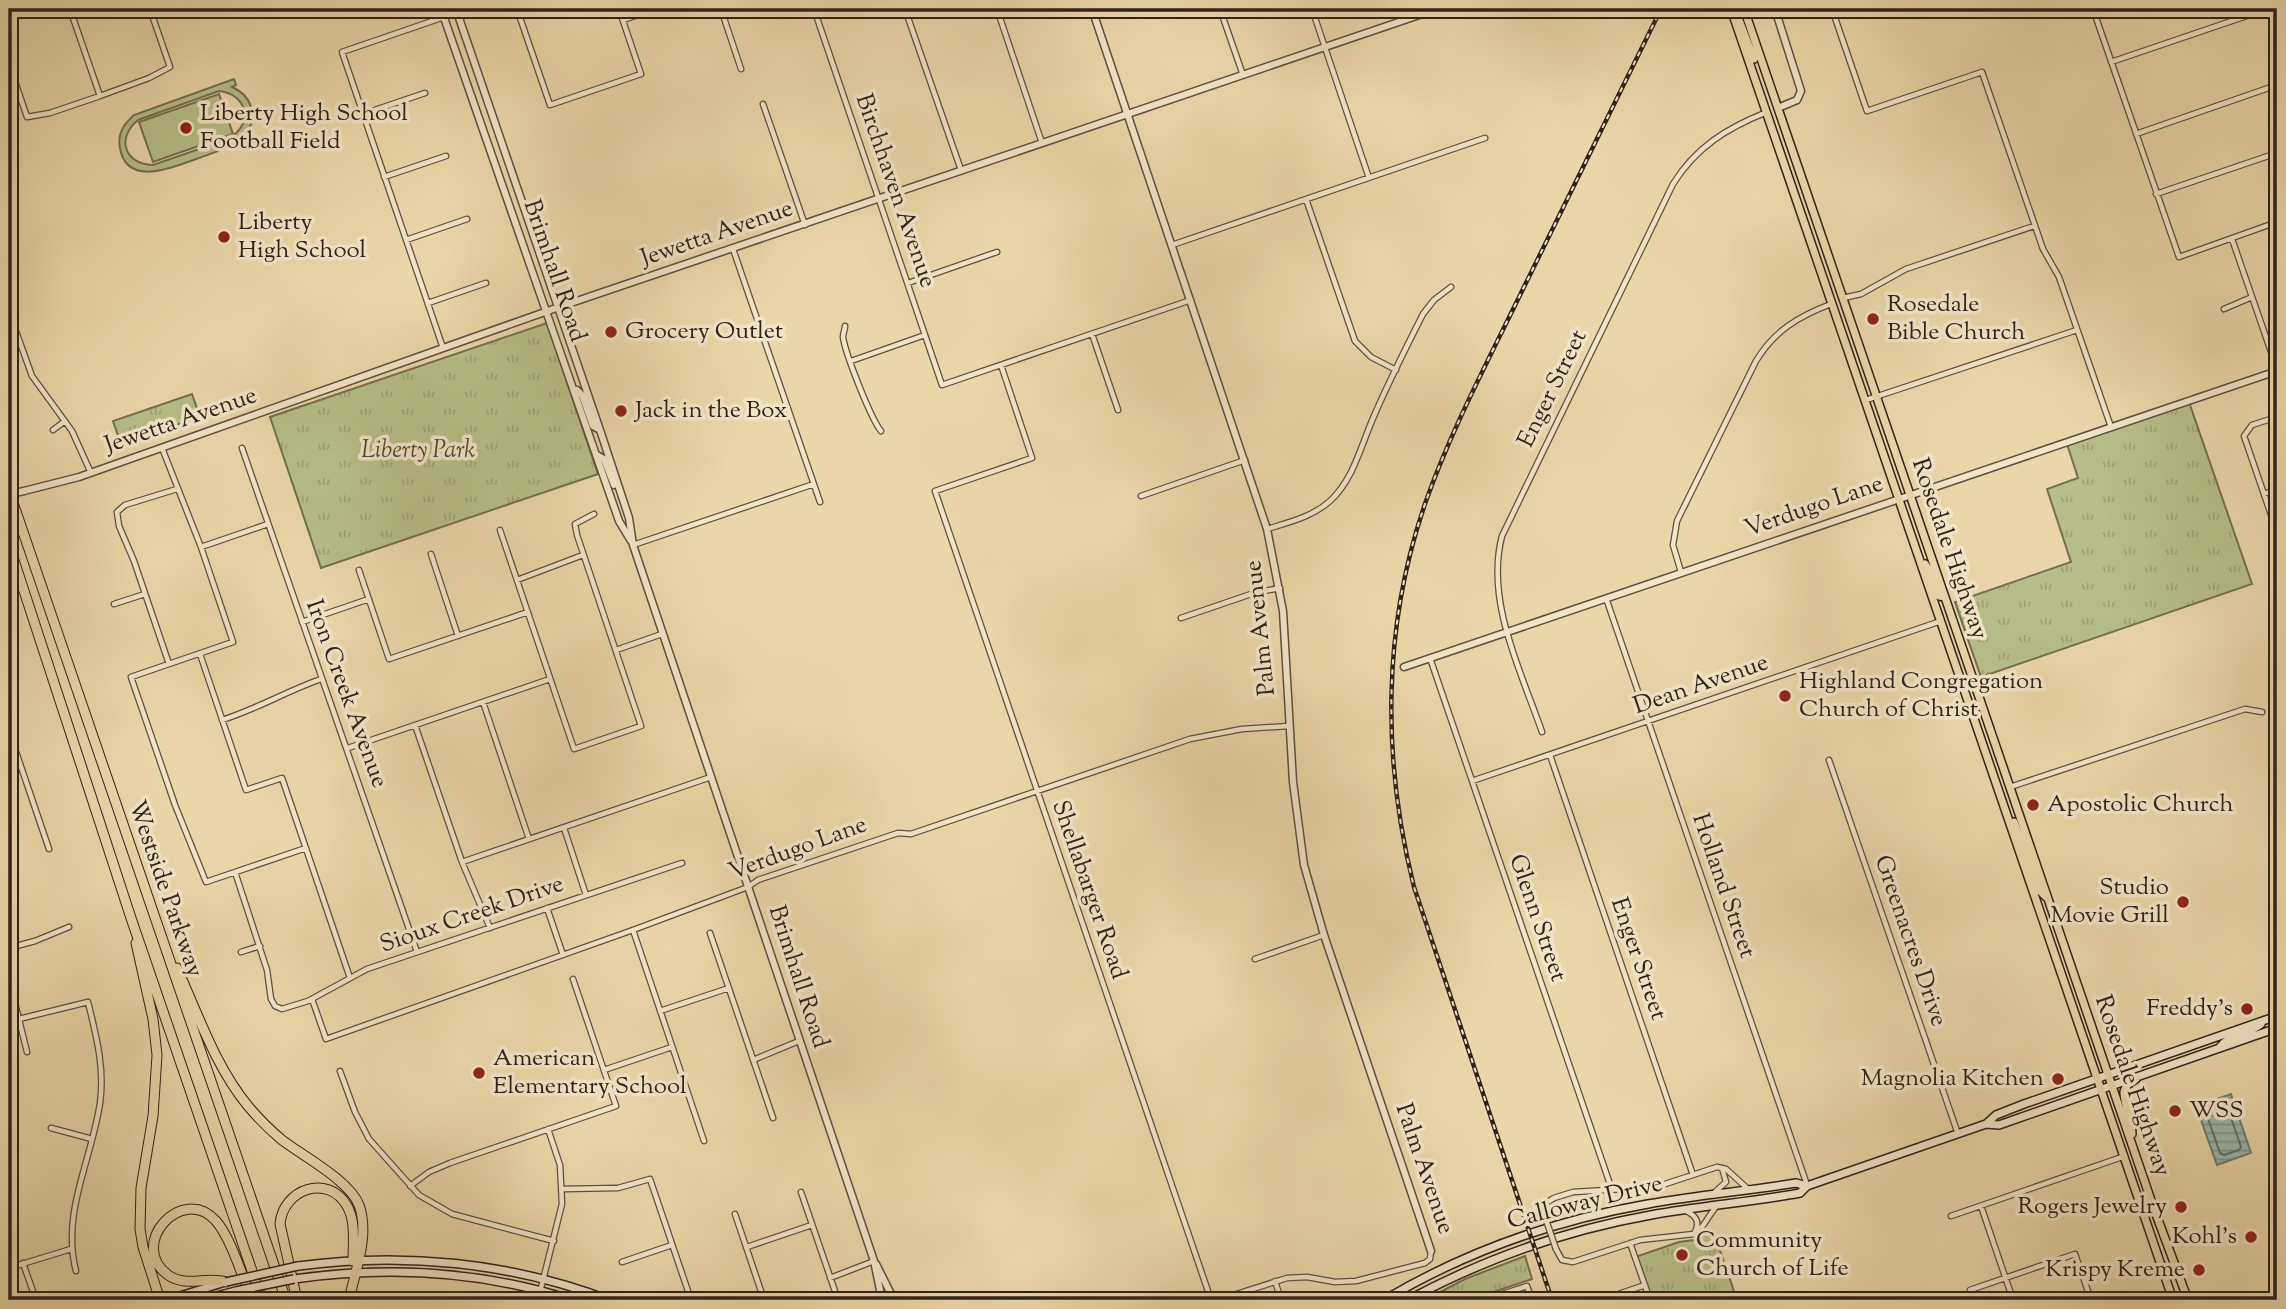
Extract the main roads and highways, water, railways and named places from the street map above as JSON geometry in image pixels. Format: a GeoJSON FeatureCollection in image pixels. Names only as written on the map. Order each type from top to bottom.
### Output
{"type":"FeatureCollection","features":[{"type":"Feature","properties":{"kind":"highway","name":"Westside Parkway"},"geometry":{"type":"LineString","coordinates":[[9,493],[286,1300]]}},
{"type":"Feature","properties":{"kind":"highway","name":"Westside Parkway"},"geometry":{"type":"LineString","coordinates":[[9,545],[131,918],[262,1300]]}},
{"type":"Feature","properties":{"kind":"highway"},"geometry":{"type":"LineString","coordinates":[[131,918],[157,1044],[157,1076],[139,1219],[143,1247],[160,1300]]}},
{"type":"Feature","properties":{"kind":"highway"},"geometry":{"type":"LineString","coordinates":[[155,918],[220,1062],[239,1094],[272,1131],[344,1185],[355,1198],[361,1215],[356,1272],[349,1300]]}},
{"type":"Feature","properties":{"kind":"highway"},"geometry":{"type":"LineString","coordinates":[[298,1300],[280,1224],[282,1212],[295,1195],[309,1189],[323,1189],[336,1194],[346,1203],[351,1216],[356,1261]]}},
{"type":"Feature","properties":{"kind":"highway"},"geometry":{"type":"LineString","coordinates":[[226,1282],[214,1278],[181,1281],[165,1272],[154,1250],[154,1239],[163,1222],[172,1214],[184,1210],[202,1212],[213,1218],[223,1232],[252,1300]]}},
{"type":"Feature","properties":{"kind":"main road"},"geometry":{"type":"LineString","coordinates":[[1732,9],[1742,24],[1768,100],[1774,108],[1778,108]]}},
{"type":"Feature","properties":{"kind":"main road","name":"Rosedale Highway"},"geometry":{"type":"LineString","coordinates":[[1732,9],[2173,1300]]}},
{"type":"Feature","properties":{"kind":"main road","name":"Rosedale Highway"},"geometry":{"type":"LineString","coordinates":[[1744,9],[2065,949],[2188,1300]]}},
{"type":"Feature","properties":{"kind":"main road"},"geometry":{"type":"LineString","coordinates":[[1768,112],[1777,117],[1793,166],[1801,176]]}},
{"type":"Feature","properties":{"kind":"main road"},"geometry":{"type":"LineString","coordinates":[[1808,228],[1819,249],[1834,292],[1843,298]]}},
{"type":"Feature","properties":{"kind":"main road"},"geometry":{"type":"LineString","coordinates":[[1833,304],[1841,308],[1858,347]]}},
{"type":"Feature","properties":{"kind":"main road"},"geometry":{"type":"LineString","coordinates":[[1920,558],[1930,570],[1939,596],[1945,597]]}},
{"type":"Feature","properties":{"kind":"main road"},"geometry":{"type":"LineString","coordinates":[[1942,621],[1950,627],[1968,679],[1979,696]]}},
{"type":"Feature","properties":{"kind":"main road"},"geometry":{"type":"LineString","coordinates":[[2003,799],[2019,831],[2040,891],[2048,897]]}},
{"type":"Feature","properties":{"kind":"main road"},"geometry":{"type":"LineString","coordinates":[[2038,903],[2045,906],[2065,949]]}},
{"type":"Feature","properties":{"kind":"main road","name":"Calloway Drive"},"geometry":{"type":"LineString","coordinates":[[1408,1300],[1481,1265],[1534,1245],[1618,1222],[1800,1193],[1807,1186],[1986,1124],[1996,1115],[2277,1016]]}},
{"type":"Feature","properties":{"kind":"main road"},"geometry":{"type":"LineString","coordinates":[[2219,1049],[2228,1039],[2253,1031],[2267,1020]]}},
{"type":"Feature","properties":{"kind":"main road","name":"Calloway Drive"},"geometry":{"type":"LineString","coordinates":[[1986,1124],[1999,1125],[2277,1028]]}},
{"type":"Feature","properties":{"kind":"main road"},"geometry":{"type":"LineString","coordinates":[[2135,1152],[2132,1120],[2124,1093],[2127,1085],[2136,1079]]}},
{"type":"Feature","properties":{"kind":"main road","name":"Calloway Drive"},"geometry":{"type":"LineString","coordinates":[[1384,1300],[1450,1266],[1529,1234],[1613,1211],[1796,1183],[1807,1186]]}},
{"type":"Feature","properties":{"kind":"main road"},"geometry":{"type":"LineString","coordinates":[[167,1300],[226,1282],[317,1264],[403,1260],[489,1268],[545,1279],[608,1300]]}},
{"type":"Feature","properties":{"kind":"main road"},"geometry":{"type":"LineString","coordinates":[[201,1300],[236,1290],[302,1278],[356,1272],[450,1275],[539,1296],[572,1300]]}},
{"type":"Feature","properties":{"kind":"water"},"geometry":{"type":"Polygon","coordinates":[[[2231,1094],[2251,1153],[2217,1165],[2196,1106],[2231,1094]]]}},
{"type":"Feature","properties":{"kind":"railway"},"geometry":{"type":"LineString","coordinates":[[1552,1300],[1414,887],[1396,790],[1392,742],[1394,645],[1401,596],[1412,549],[1426,501],[1447,447],[1661,9]]}},
{"type":"Feature","properties":{"kind":"place","name":"Liberty High School Football Field"},"geometry":{"type":"Point","coordinates":[186,128]}},
{"type":"Feature","properties":{"kind":"place","name":"Liberty High School"},"geometry":{"type":"Point","coordinates":[224,237]}},
{"type":"Feature","properties":{"kind":"place","name":"Rosedale Bible Church"},"geometry":{"type":"Point","coordinates":[1873,319]}},
{"type":"Feature","properties":{"kind":"place","name":"Grocery Outlet"},"geometry":{"type":"Point","coordinates":[611,332]}},
{"type":"Feature","properties":{"kind":"place","name":"Jack in the Box"},"geometry":{"type":"Point","coordinates":[621,411]}},
{"type":"Feature","properties":{"kind":"place","name":"Highland Congregation Church of Christ"},"geometry":{"type":"Point","coordinates":[1785,696]}},
{"type":"Feature","properties":{"kind":"place","name":"Apostolic Church"},"geometry":{"type":"Point","coordinates":[2033,805]}},
{"type":"Feature","properties":{"kind":"place","name":"Studio Movie Grill"},"geometry":{"type":"Point","coordinates":[2183,902]}},
{"type":"Feature","properties":{"kind":"place","name":"Freddy's"},"geometry":{"type":"Point","coordinates":[2247,1009]}},
{"type":"Feature","properties":{"kind":"place","name":"American Elementary School"},"geometry":{"type":"Point","coordinates":[479,1073]}},
{"type":"Feature","properties":{"kind":"place","name":"Magnolia Kitchen"},"geometry":{"type":"Point","coordinates":[2058,1079]}},
{"type":"Feature","properties":{"kind":"place","name":"WSS"},"geometry":{"type":"Point","coordinates":[2175,1111]}},
{"type":"Feature","properties":{"kind":"place","name":"Rogers Jewelry"},"geometry":{"type":"Point","coordinates":[2181,1207]}},
{"type":"Feature","properties":{"kind":"place","name":"Kohl's"},"geometry":{"type":"Point","coordinates":[2251,1237]}},
{"type":"Feature","properties":{"kind":"place","name":"Community Church of Life"},"geometry":{"type":"Point","coordinates":[1682,1255]}},
{"type":"Feature","properties":{"kind":"place","name":"Krispy Kreme"},"geometry":{"type":"Point","coordinates":[2199,1270]}},
{"type":"Feature","properties":{"kind":"park label","name":"Liberty Park"},"geometry":{"type":"Point","coordinates":[418,451]}}]}
